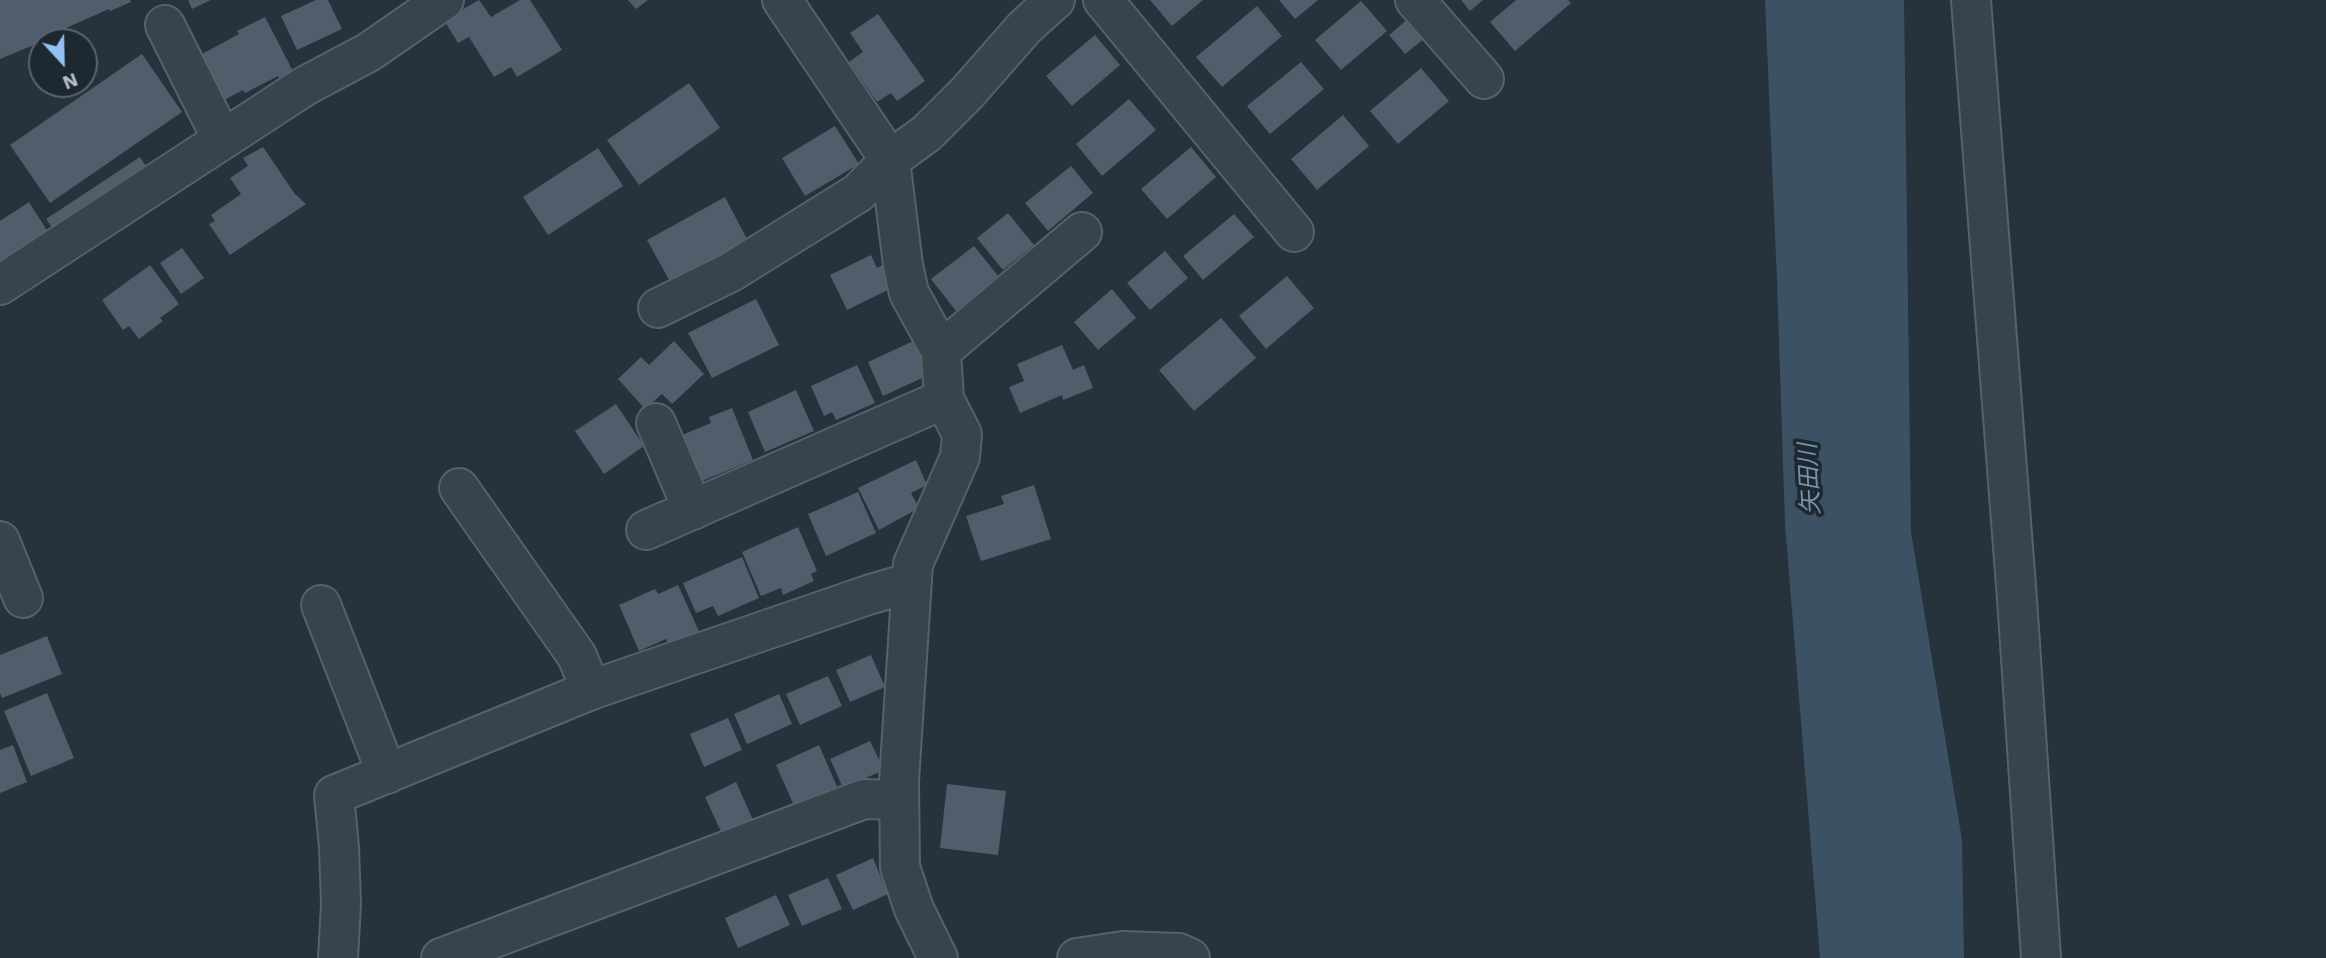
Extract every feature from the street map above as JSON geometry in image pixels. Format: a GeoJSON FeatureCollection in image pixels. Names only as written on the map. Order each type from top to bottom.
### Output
{"type":"FeatureCollection","features":[{"type":"Feature","properties":{"kind":"street"},"geometry":{"type":"LineString","coordinates":[[0,285],[305,86],[369,52],[443,0]]}},
{"type":"Feature","properties":{"kind":"street"},"geometry":{"type":"LineString","coordinates":[[782,0],[890,160],[909,293],[941,351],[944,399],[962,434],[960,457],[913,564],[899,800],[900,867],[914,909],[938,958]]}},
{"type":"Feature","properties":{"kind":"street"},"geometry":{"type":"LineString","coordinates":[[658,308],[731,272],[858,193],[890,160],[927,133],[967,93],[1025,27],[1055,0]]}},
{"type":"Feature","properties":{"kind":"street"},"geometry":{"type":"LineString","coordinates":[[1103,0],[1294,232]]}},
{"type":"Feature","properties":{"kind":"street"},"geometry":{"type":"LineString","coordinates":[[1415,0],[1484,79]]}},
{"type":"Feature","properties":{"kind":"street"},"geometry":{"type":"LineString","coordinates":[[1971,0],[2017,599],[2041,958]]}},
{"type":"Feature","properties":{"kind":"street"},"geometry":{"type":"LineString","coordinates":[[165,25],[222,139]]}},
{"type":"Feature","properties":{"kind":"street"},"geometry":{"type":"LineString","coordinates":[[941,351],[1082,232]]}},
{"type":"Feature","properties":{"kind":"street"},"geometry":{"type":"LineString","coordinates":[[646,530],[944,399]]}},
{"type":"Feature","properties":{"kind":"street"},"geometry":{"type":"LineString","coordinates":[[656,424],[693,510]]}},
{"type":"Feature","properties":{"kind":"street"},"geometry":{"type":"LineString","coordinates":[[459,488],[577,656],[591,690]]}},
{"type":"Feature","properties":{"kind":"street"},"geometry":{"type":"LineString","coordinates":[[0,541],[23,598]]}},
{"type":"Feature","properties":{"kind":"street"},"geometry":{"type":"LineString","coordinates":[[338,958],[341,904],[334,795],[591,690],[912,582]]}},
{"type":"Feature","properties":{"kind":"street"},"geometry":{"type":"LineString","coordinates":[[321,605],[387,774]]}},
{"type":"Feature","properties":{"kind":"street"},"geometry":{"type":"LineString","coordinates":[[441,958],[864,799],[899,800]]}},
{"type":"Feature","properties":{"kind":"street"},"geometry":{"type":"LineString","coordinates":[[1077,958],[1123,951],[1179,953],[1190,958]]}},
{"type":"Feature","properties":{"kind":"water","name":"矢田川"},"geometry":{"type":"Polygon","coordinates":[[[1765,0],[1904,0],[1911,532],[1962,840],[1964,958],[1820,958],[1785,524],[1765,0]]]}},
{"type":"Feature","properties":{"kind":"building"},"geometry":{"type":"Polygon","coordinates":[[[0,0],[131,2],[66,28],[28,28],[28,47],[0,59],[0,0]]]}},
{"type":"Feature","properties":{"kind":"building"},"geometry":{"type":"Polygon","coordinates":[[[188,0],[211,0],[192,9],[188,0]]]}},
{"type":"Feature","properties":{"kind":"building"},"geometry":{"type":"Polygon","coordinates":[[[316,0],[328,0],[342,29],[297,50],[281,16],[316,0]]]}},
{"type":"Feature","properties":{"kind":"building"},"geometry":{"type":"Polygon","coordinates":[[[479,0],[491,17],[520,0],[530,0],[562,50],[517,77],[511,67],[494,77],[469,37],[458,43],[444,20],[479,0]]]}},
{"type":"Feature","properties":{"kind":"building"},"geometry":{"type":"Polygon","coordinates":[[[628,0],[648,0],[636,9],[628,0]]]}},
{"type":"Feature","properties":{"kind":"building"},"geometry":{"type":"Polygon","coordinates":[[[1150,0],[1203,0],[1172,26],[1150,0]]]}},
{"type":"Feature","properties":{"kind":"building"},"geometry":{"type":"Polygon","coordinates":[[[1279,0],[1318,0],[1295,19],[1279,0]]]}},
{"type":"Feature","properties":{"kind":"building"},"geometry":{"type":"Polygon","coordinates":[[[1461,0],[1483,0],[1470,11],[1461,0]]]}},
{"type":"Feature","properties":{"kind":"building"},"geometry":{"type":"Polygon","coordinates":[[[1516,0],[1568,0],[1571,3],[1515,51],[1490,22],[1516,0]]]}},
{"type":"Feature","properties":{"kind":"building"},"geometry":{"type":"Polygon","coordinates":[[[1361,1],[1387,31],[1341,70],[1315,40],[1361,1]]]}},
{"type":"Feature","properties":{"kind":"building"},"geometry":{"type":"Polygon","coordinates":[[[1257,6],[1282,36],[1222,87],[1196,57],[1257,6]]]}},
{"type":"Feature","properties":{"kind":"building"},"geometry":{"type":"Polygon","coordinates":[[[878,14],[925,81],[897,101],[891,93],[877,102],[849,62],[863,52],[850,33],[878,14]]]}},
{"type":"Feature","properties":{"kind":"building"},"geometry":{"type":"Polygon","coordinates":[[[265,17],[296,77],[282,84],[278,76],[245,93],[243,90],[224,100],[200,55],[265,17]]]}},
{"type":"Feature","properties":{"kind":"building"},"geometry":{"type":"Polygon","coordinates":[[[1409,18],[1425,38],[1405,54],[1389,35],[1409,18]]]}},
{"type":"Feature","properties":{"kind":"building"},"geometry":{"type":"Polygon","coordinates":[[[1095,35],[1120,65],[1072,106],[1046,76],[1095,35]]]}},
{"type":"Feature","properties":{"kind":"building"},"geometry":{"type":"Polygon","coordinates":[[[142,54],[182,112],[50,203],[10,145],[78,98],[98,98],[98,84],[142,54]]]}},
{"type":"Feature","properties":{"kind":"building"},"geometry":{"type":"Polygon","coordinates":[[[1301,62],[1324,89],[1270,134],[1247,106],[1301,62]]]}},
{"type":"Feature","properties":{"kind":"building"},"geometry":{"type":"Polygon","coordinates":[[[1421,68],[1449,101],[1398,144],[1370,111],[1421,68]]]}},
{"type":"Feature","properties":{"kind":"building"},"geometry":{"type":"Polygon","coordinates":[[[689,83],[720,128],[639,185],[607,140],[689,83]]]}},
{"type":"Feature","properties":{"kind":"building"},"geometry":{"type":"Polygon","coordinates":[[[1129,99],[1156,130],[1102,176],[1076,144],[1129,99]]]}},
{"type":"Feature","properties":{"kind":"building"},"geometry":{"type":"Polygon","coordinates":[[[1343,115],[1369,146],[1317,190],[1291,159],[1343,115]]]}},
{"type":"Feature","properties":{"kind":"building"},"geometry":{"type":"Polygon","coordinates":[[[835,126],[859,164],[805,196],[782,158],[835,126]]]}},
{"type":"Feature","properties":{"kind":"building"},"geometry":{"type":"Polygon","coordinates":[[[263,147],[295,194],[306,204],[230,255],[209,224],[215,221],[211,215],[241,194],[230,178],[248,166],[243,158],[263,147]]]}},
{"type":"Feature","properties":{"kind":"building"},"geometry":{"type":"Polygon","coordinates":[[[1191,147],[1216,177],[1167,219],[1141,189],[1191,147]]]}},
{"type":"Feature","properties":{"kind":"building"},"geometry":{"type":"Polygon","coordinates":[[[598,148],[623,186],[548,235],[523,197],[598,148]]]}},
{"type":"Feature","properties":{"kind":"building"},"geometry":{"type":"Polygon","coordinates":[[[140,157],[149,171],[56,233],[46,219],[140,157]]]}},
{"type":"Feature","properties":{"kind":"building"},"geometry":{"type":"Polygon","coordinates":[[[1071,166],[1093,193],[1048,231],[1025,203],[1071,166]]]}},
{"type":"Feature","properties":{"kind":"building"},"geometry":{"type":"Polygon","coordinates":[[[725,197],[750,245],[673,287],[647,240],[725,197]]]}},
{"type":"Feature","properties":{"kind":"building"},"geometry":{"type":"Polygon","coordinates":[[[29,202],[50,235],[0,270],[0,221],[29,202]]]}},
{"type":"Feature","properties":{"kind":"building"},"geometry":{"type":"Polygon","coordinates":[[[1008,213],[1034,245],[1003,270],[977,238],[1008,213]]]}},
{"type":"Feature","properties":{"kind":"building"},"geometry":{"type":"Polygon","coordinates":[[[1234,214],[1254,237],[1203,280],[1183,256],[1234,214]]]}},
{"type":"Feature","properties":{"kind":"building"},"geometry":{"type":"Polygon","coordinates":[[[974,246],[999,277],[956,311],[931,279],[974,246]]]}},
{"type":"Feature","properties":{"kind":"building"},"geometry":{"type":"Polygon","coordinates":[[[182,248],[204,278],[181,294],[160,263],[182,248]]]}},
{"type":"Feature","properties":{"kind":"building"},"geometry":{"type":"Polygon","coordinates":[[[1165,251],[1188,278],[1150,310],[1127,283],[1165,251]]]}},
{"type":"Feature","properties":{"kind":"building"},"geometry":{"type":"Polygon","coordinates":[[[871,255],[877,268],[886,263],[896,286],[847,310],[830,275],[871,255]]]}},
{"type":"Feature","properties":{"kind":"building"},"geometry":{"type":"Polygon","coordinates":[[[150,265],[179,304],[160,318],[163,321],[139,339],[129,326],[123,330],[102,300],[150,265]]]}},
{"type":"Feature","properties":{"kind":"building"},"geometry":{"type":"Polygon","coordinates":[[[1287,276],[1314,308],[1266,349],[1239,316],[1287,276]]]}},
{"type":"Feature","properties":{"kind":"building"},"geometry":{"type":"Polygon","coordinates":[[[1112,289],[1136,318],[1098,350],[1074,322],[1112,289]]]}},
{"type":"Feature","properties":{"kind":"building"},"geometry":{"type":"Polygon","coordinates":[[[756,299],[779,345],[712,378],[688,333],[756,299]]]}},
{"type":"Feature","properties":{"kind":"building"},"geometry":{"type":"Polygon","coordinates":[[[1221,318],[1256,358],[1194,411],[1159,370],[1221,318]]]}},
{"type":"Feature","properties":{"kind":"building"},"geometry":{"type":"Polygon","coordinates":[[[920,338],[931,374],[883,396],[868,362],[920,338]]]}},
{"type":"Feature","properties":{"kind":"building"},"geometry":{"type":"Polygon","coordinates":[[[674,341],[704,374],[672,404],[662,394],[645,409],[618,379],[641,357],[649,365],[674,341]]]}},
{"type":"Feature","properties":{"kind":"building"},"geometry":{"type":"Polygon","coordinates":[[[1062,345],[1073,370],[1084,365],[1093,388],[1063,400],[1062,395],[1020,413],[1009,387],[1024,381],[1017,364],[1062,345]]]}},
{"type":"Feature","properties":{"kind":"building"},"geometry":{"type":"Polygon","coordinates":[[[857,365],[875,403],[836,420],[832,412],[824,416],[811,386],[857,365]]]}},
{"type":"Feature","properties":{"kind":"building"},"geometry":{"type":"Polygon","coordinates":[[[796,390],[814,431],[765,452],[748,412],[796,390]]]}},
{"type":"Feature","properties":{"kind":"building"},"geometry":{"type":"Polygon","coordinates":[[[616,404],[644,446],[604,474],[575,431],[616,404]]]}},
{"type":"Feature","properties":{"kind":"building"},"geometry":{"type":"Polygon","coordinates":[[[732,408],[753,460],[702,481],[682,435],[711,423],[709,417],[732,408]]]}},
{"type":"Feature","properties":{"kind":"building"},"geometry":{"type":"Polygon","coordinates":[[[916,460],[927,485],[911,493],[919,508],[879,530],[858,488],[916,460]]]}},
{"type":"Feature","properties":{"kind":"building"},"geometry":{"type":"Polygon","coordinates":[[[1034,485],[1051,539],[981,561],[966,516],[1004,504],[1001,496],[1034,485]]]}},
{"type":"Feature","properties":{"kind":"building"},"geometry":{"type":"Polygon","coordinates":[[[858,492],[876,533],[826,556],[808,514],[858,492]]]}},
{"type":"Feature","properties":{"kind":"building"},"geometry":{"type":"Polygon","coordinates":[[[798,527],[817,571],[811,574],[814,581],[783,595],[781,588],[761,596],[742,552],[798,527]]]}},
{"type":"Feature","properties":{"kind":"building"},"geometry":{"type":"Polygon","coordinates":[[[742,557],[759,598],[718,616],[713,606],[696,613],[683,583],[742,557]]]}},
{"type":"Feature","properties":{"kind":"building"},"geometry":{"type":"Polygon","coordinates":[[[678,585],[703,640],[672,653],[666,639],[639,651],[619,605],[655,589],[658,594],[678,585]]]}},
{"type":"Feature","properties":{"kind":"building"},"geometry":{"type":"Polygon","coordinates":[[[47,636],[62,674],[2,698],[0,655],[47,636]]]}},
{"type":"Feature","properties":{"kind":"building"},"geometry":{"type":"Polygon","coordinates":[[[871,655],[885,687],[850,702],[836,670],[871,655]]]}},
{"type":"Feature","properties":{"kind":"building"},"geometry":{"type":"Polygon","coordinates":[[[828,676],[842,706],[800,725],[786,694],[828,676]]]}},
{"type":"Feature","properties":{"kind":"building"},"geometry":{"type":"Polygon","coordinates":[[[47,693],[74,758],[31,776],[4,711],[47,693]]]}},
{"type":"Feature","properties":{"kind":"building"},"geometry":{"type":"Polygon","coordinates":[[[779,694],[792,724],[747,744],[734,714],[779,694]]]}},
{"type":"Feature","properties":{"kind":"building"},"geometry":{"type":"Polygon","coordinates":[[[728,718],[742,750],[704,767],[690,734],[728,718]]]}},
{"type":"Feature","properties":{"kind":"building"},"geometry":{"type":"Polygon","coordinates":[[[870,741],[884,770],[843,788],[830,759],[870,741]]]}},
{"type":"Feature","properties":{"kind":"building"},"geometry":{"type":"Polygon","coordinates":[[[13,745],[27,782],[0,793],[0,750],[13,745]]]}},
{"type":"Feature","properties":{"kind":"building"},"geometry":{"type":"Polygon","coordinates":[[[819,745],[839,791],[796,810],[776,765],[819,745]]]}},
{"type":"Feature","properties":{"kind":"building"},"geometry":{"type":"Polygon","coordinates":[[[736,782],[753,820],[722,834],[705,797],[736,782]]]}},
{"type":"Feature","properties":{"kind":"building"},"geometry":{"type":"Polygon","coordinates":[[[947,784],[1006,791],[998,855],[940,848],[947,784]]]}},
{"type":"Feature","properties":{"kind":"building"},"geometry":{"type":"Polygon","coordinates":[[[873,858],[888,894],[853,910],[836,875],[873,858]]]}},
{"type":"Feature","properties":{"kind":"building"},"geometry":{"type":"Polygon","coordinates":[[[828,878],[842,909],[802,926],[788,895],[828,878]]]}},
{"type":"Feature","properties":{"kind":"building"},"geometry":{"type":"Polygon","coordinates":[[[776,895],[790,925],[738,948],[725,918],[776,895]]]}}]}
